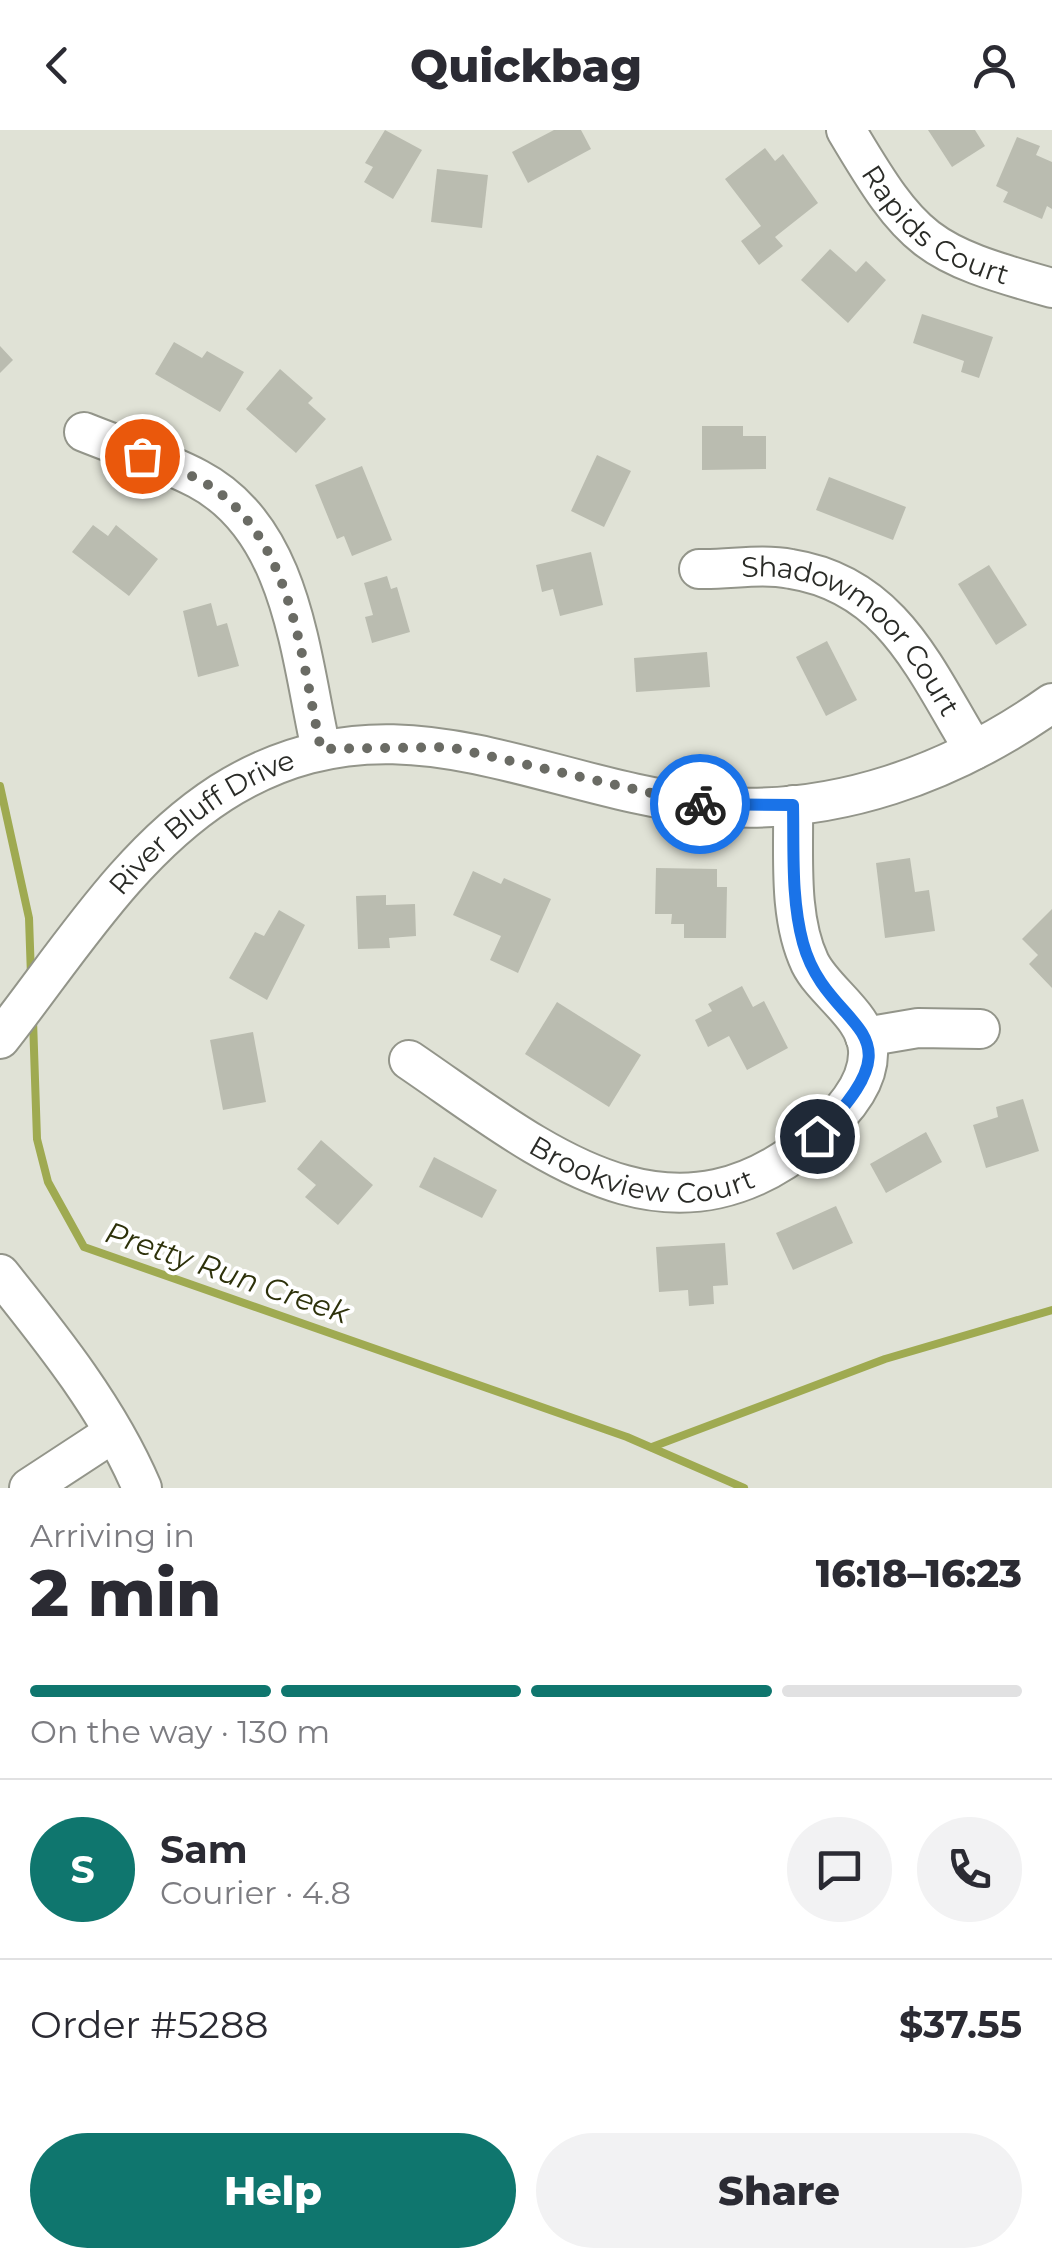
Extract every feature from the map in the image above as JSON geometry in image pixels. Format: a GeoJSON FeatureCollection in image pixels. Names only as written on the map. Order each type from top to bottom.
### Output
{"type":"FeatureCollection","features":[{"type":"Feature","properties":{"kind":"street","name":"Rapids Court"},"geometry":{"type":"LineString","coordinates":[[846,130],[888,201],[922,237],[965,262],[1052,288]]}},
{"type":"Feature","properties":{"kind":"street"},"geometry":{"type":"LineString","coordinates":[[84,432],[199,480],[222,496],[258,534],[282,581],[321,749]]}},
{"type":"Feature","properties":{"kind":"street","name":"Shadowmoor Court"},"geometry":{"type":"LineString","coordinates":[[699,569],[791,568],[866,598],[917,651],[974,750]]}},
{"type":"Feature","properties":{"kind":"street","name":"River Bluff Drive"},"geometry":{"type":"LineString","coordinates":[[0,1039],[163,837],[241,782],[321,749],[449,747],[676,801],[734,807],[793,805],[873,791],[931,772],[1052,703]]}},
{"type":"Feature","properties":{"kind":"street"},"geometry":{"type":"LineString","coordinates":[[793,805],[803,943],[820,980],[865,1037],[918,1028],[980,1029]]}},
{"type":"Feature","properties":{"kind":"street","name":"Brookview Court"},"geometry":{"type":"LineString","coordinates":[[409,1060],[562,1161],[628,1190],[693,1195],[744,1183],[817,1136],[860,1085],[868,1051],[865,1037]]}},
{"type":"Feature","properties":{"kind":"street"},"geometry":{"type":"LineString","coordinates":[[0,1274],[54,1342],[113,1433],[142,1488]]}},
{"type":"Feature","properties":{"kind":"street"},"geometry":{"type":"LineString","coordinates":[[29,1488],[113,1433]]}},
{"type":"Feature","properties":{"kind":"building"},"geometry":{"type":"Polygon","coordinates":[[[385,130],[422,150],[393,199],[364,182],[373,167],[365,163],[385,130]]]}},
{"type":"Feature","properties":{"kind":"building"},"geometry":{"type":"Polygon","coordinates":[[[554,130],[581,130],[591,149],[528,183],[512,152],[554,130]]]}},
{"type":"Feature","properties":{"kind":"building"},"geometry":{"type":"Polygon","coordinates":[[[928,130],[975,130],[985,146],[952,167],[928,130]]]}},
{"type":"Feature","properties":{"kind":"building"},"geometry":{"type":"Polygon","coordinates":[[[1017,137],[1040,146],[1036,155],[1052,162],[1052,209],[1047,206],[1042,219],[1003,202],[1008,192],[996,186],[1017,137]]]}},
{"type":"Feature","properties":{"kind":"building"},"geometry":{"type":"Polygon","coordinates":[[[765,148],[775,161],[783,154],[818,203],[775,237],[783,246],[759,265],[741,241],[761,226],[725,179],[765,148]]]}},
{"type":"Feature","properties":{"kind":"building"},"geometry":{"type":"Polygon","coordinates":[[[437,169],[488,175],[482,228],[431,222],[437,169]]]}},
{"type":"Feature","properties":{"kind":"building"},"geometry":{"type":"Polygon","coordinates":[[[830,249],[856,272],[866,261],[886,280],[848,323],[801,280],[830,249]]]}},
{"type":"Feature","properties":{"kind":"building"},"geometry":{"type":"Polygon","coordinates":[[[922,314],[993,337],[979,378],[961,372],[964,361],[913,343],[922,314]]]}},
{"type":"Feature","properties":{"kind":"building"},"geometry":{"type":"Polygon","coordinates":[[[174,342],[202,358],[207,351],[244,372],[220,412],[155,374],[174,342]]]}},
{"type":"Feature","properties":{"kind":"building"},"geometry":{"type":"Polygon","coordinates":[[[0,346],[13,360],[0,373],[0,346]]]}},
{"type":"Feature","properties":{"kind":"building"},"geometry":{"type":"Polygon","coordinates":[[[280,369],[313,398],[308,403],[326,419],[296,453],[246,409],[280,369]]]}},
{"type":"Feature","properties":{"kind":"building"},"geometry":{"type":"Polygon","coordinates":[[[702,426],[743,426],[743,436],[766,436],[766,469],[702,470],[702,426]]]}},
{"type":"Feature","properties":{"kind":"building"},"geometry":{"type":"Polygon","coordinates":[[[597,455],[631,471],[604,527],[571,511],[597,455]]]}},
{"type":"Feature","properties":{"kind":"building"},"geometry":{"type":"Polygon","coordinates":[[[362,466],[392,540],[352,556],[344,536],[337,539],[315,485],[362,466]]]}},
{"type":"Feature","properties":{"kind":"building"},"geometry":{"type":"Polygon","coordinates":[[[829,477],[906,507],[893,540],[816,510],[829,477]]]}},
{"type":"Feature","properties":{"kind":"building"},"geometry":{"type":"Polygon","coordinates":[[[93,525],[108,536],[116,525],[158,559],[129,596],[72,552],[93,525]]]}},
{"type":"Feature","properties":{"kind":"building"},"geometry":{"type":"Polygon","coordinates":[[[591,552],[603,605],[560,616],[553,589],[542,592],[536,565],[591,552]]]}},
{"type":"Feature","properties":{"kind":"building"},"geometry":{"type":"Polygon","coordinates":[[[989,565],[1027,625],[996,645],[958,584],[989,565]]]}},
{"type":"Feature","properties":{"kind":"building"},"geometry":{"type":"Polygon","coordinates":[[[387,576],[391,589],[397,587],[410,632],[372,643],[365,617],[373,615],[364,583],[387,576]]]}},
{"type":"Feature","properties":{"kind":"building"},"geometry":{"type":"Polygon","coordinates":[[[211,603],[217,626],[227,623],[239,666],[198,677],[183,611],[211,603]]]}},
{"type":"Feature","properties":{"kind":"building"},"geometry":{"type":"Polygon","coordinates":[[[827,641],[857,700],[826,716],[796,657],[827,641]]]}},
{"type":"Feature","properties":{"kind":"building"},"geometry":{"type":"Polygon","coordinates":[[[707,652],[710,687],[636,692],[634,658],[707,652]]]}},
{"type":"Feature","properties":{"kind":"building"},"geometry":{"type":"Polygon","coordinates":[[[910,858],[915,892],[929,890],[935,931],[885,938],[876,863],[910,858]]]}},
{"type":"Feature","properties":{"kind":"building"},"geometry":{"type":"Polygon","coordinates":[[[656,868],[717,869],[717,887],[727,887],[726,938],[684,938],[684,924],[671,924],[672,914],[655,914],[656,868]]]}},
{"type":"Feature","properties":{"kind":"building"},"geometry":{"type":"Polygon","coordinates":[[[473,871],[501,884],[504,878],[551,899],[518,973],[490,960],[501,936],[453,915],[473,871]]]}},
{"type":"Feature","properties":{"kind":"building"},"geometry":{"type":"Polygon","coordinates":[[[386,895],[386,905],[415,904],[416,936],[389,938],[390,948],[358,949],[356,896],[386,895]]]}},
{"type":"Feature","properties":{"kind":"building"},"geometry":{"type":"Polygon","coordinates":[[[1052,909],[1052,988],[1029,964],[1038,955],[1022,939],[1052,909]]]}},
{"type":"Feature","properties":{"kind":"building"},"geometry":{"type":"Polygon","coordinates":[[[279,910],[305,925],[267,1000],[229,978],[255,932],[264,936],[279,910]]]}},
{"type":"Feature","properties":{"kind":"building"},"geometry":{"type":"Polygon","coordinates":[[[742,986],[753,1007],[764,1001],[788,1048],[747,1070],[729,1036],[708,1047],[695,1020],[712,1011],[708,1004],[742,986]]]}},
{"type":"Feature","properties":{"kind":"building"},"geometry":{"type":"Polygon","coordinates":[[[557,1002],[641,1055],[609,1107],[525,1054],[557,1002]]]}},
{"type":"Feature","properties":{"kind":"building"},"geometry":{"type":"Polygon","coordinates":[[[253,1032],[266,1102],[223,1110],[210,1040],[253,1032]]]}},
{"type":"Feature","properties":{"kind":"building"},"geometry":{"type":"Polygon","coordinates":[[[1023,1099],[1039,1151],[986,1168],[973,1125],[998,1117],[996,1107],[1023,1099]]]}},
{"type":"Feature","properties":{"kind":"building"},"geometry":{"type":"Polygon","coordinates":[[[926,1132],[942,1162],[886,1193],[870,1164],[926,1132]]]}},
{"type":"Feature","properties":{"kind":"building"},"geometry":{"type":"Polygon","coordinates":[[[321,1140],[373,1185],[338,1225],[305,1197],[316,1185],[297,1169],[321,1140]]]}},
{"type":"Feature","properties":{"kind":"building"},"geometry":{"type":"Polygon","coordinates":[[[434,1157],[497,1190],[482,1218],[419,1187],[434,1157]]]}},
{"type":"Feature","properties":{"kind":"building"},"geometry":{"type":"Polygon","coordinates":[[[836,1206],[853,1243],[793,1270],[776,1233],[836,1206]]]}},
{"type":"Feature","properties":{"kind":"building"},"geometry":{"type":"Polygon","coordinates":[[[725,1243],[728,1285],[713,1286],[714,1304],[689,1306],[688,1290],[659,1292],[656,1247],[725,1243]]]}},
{"type":"Feature","properties":{"kind":"waterway","name":"Pretty Run Creek"},"geometry":{"type":"LineString","coordinates":[[0,786],[29,918],[31,976]]}},
{"type":"Feature","properties":{"kind":"waterway","name":"Pretty Run Creek"},"geometry":{"type":"LineString","coordinates":[[33,1020],[37,1139],[48,1182],[84,1247],[627,1437],[744,1488]]}},
{"type":"Feature","properties":{"kind":"waterway"},"geometry":{"type":"LineString","coordinates":[[652,1447],[885,1359],[1052,1310]]}},
{"type":"Feature","properties":{"kind":"way so far"},"geometry":{"type":"LineString","coordinates":[[142,456],[199,480],[222,496],[258,534],[282,581],[321,749],[408,744],[449,747],[700,804]]}},
{"type":"Feature","properties":{"kind":"route"},"geometry":{"type":"LineString","coordinates":[[700,804],[793,805],[794,863],[803,943],[820,980],[859,1024],[868,1051],[860,1085],[817,1136]]}}]}
